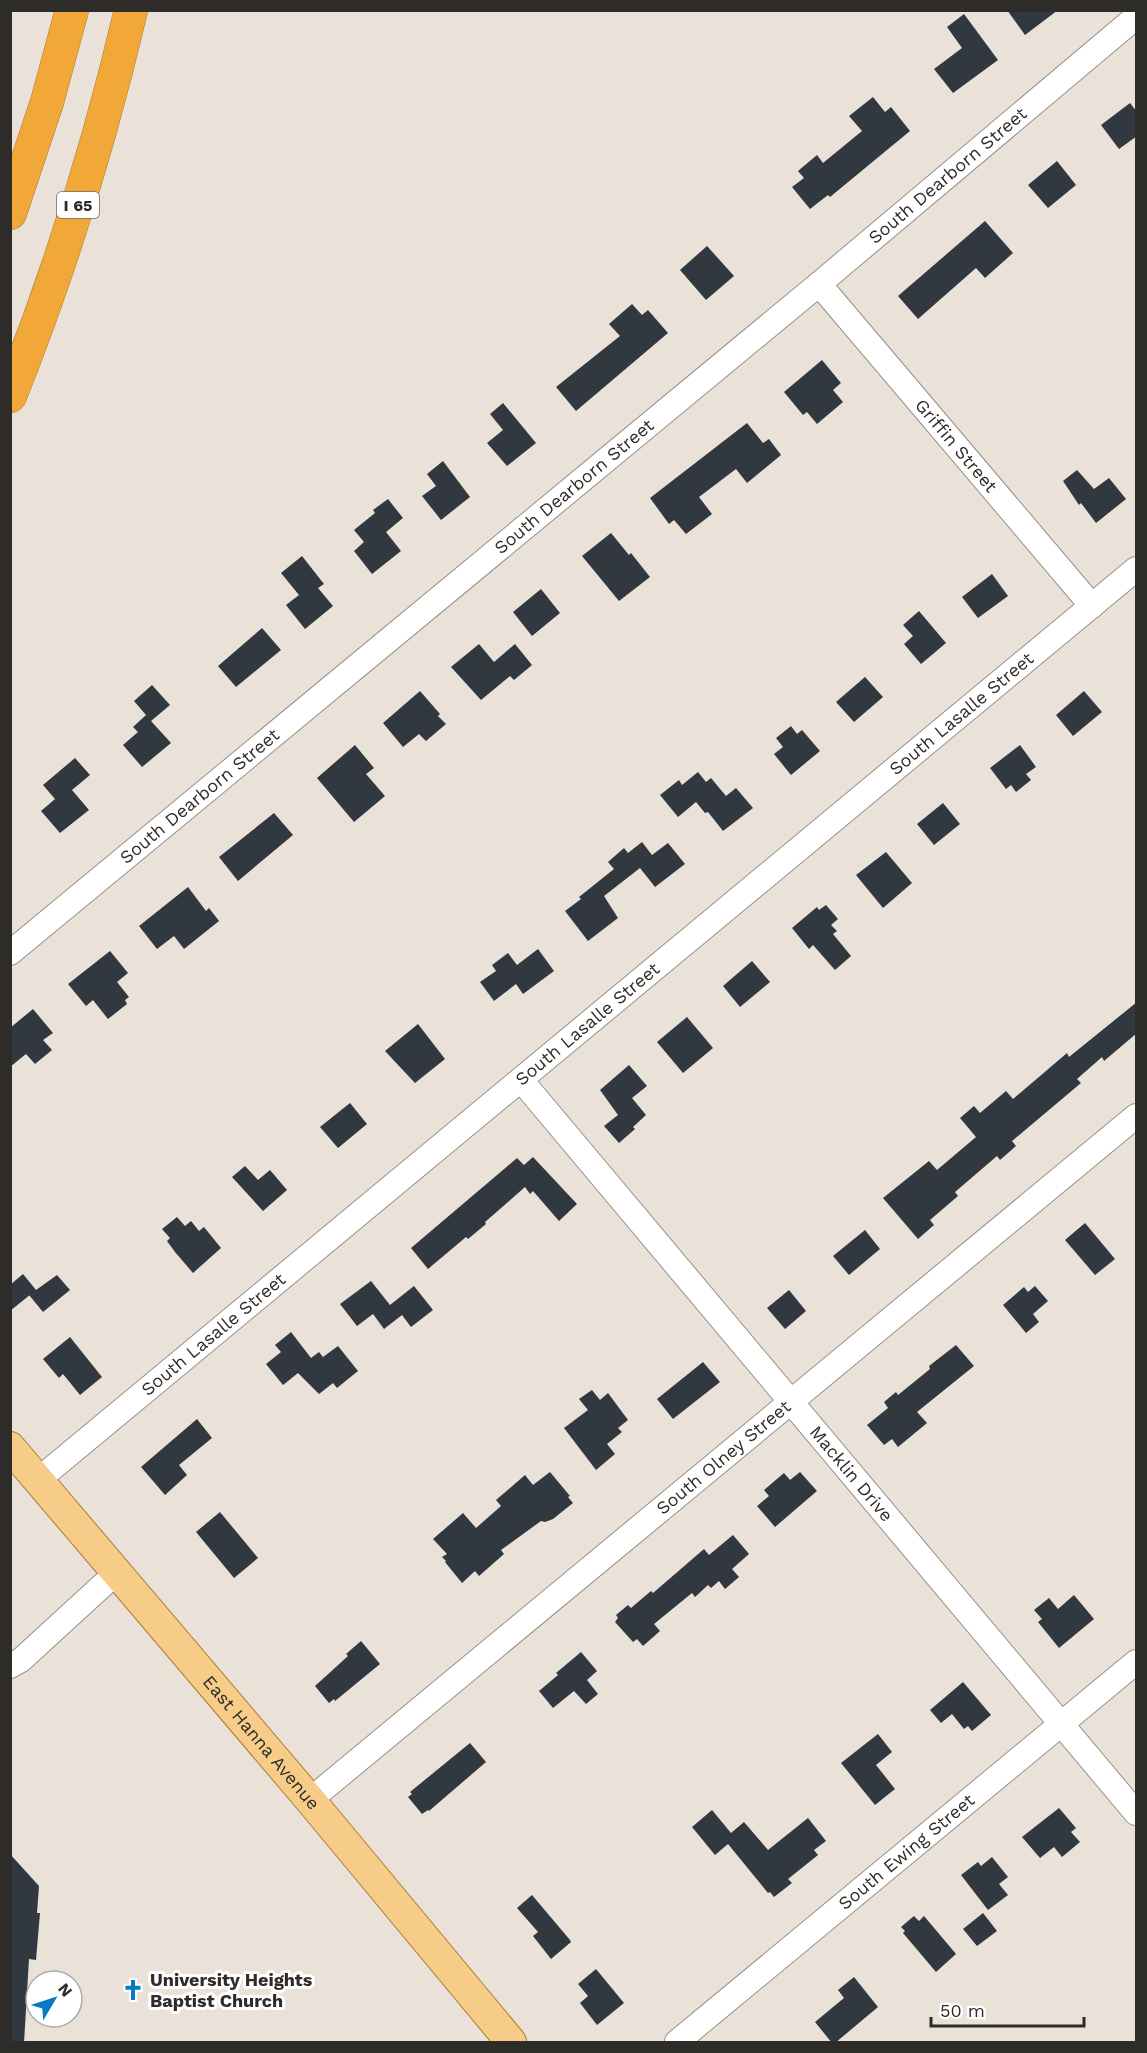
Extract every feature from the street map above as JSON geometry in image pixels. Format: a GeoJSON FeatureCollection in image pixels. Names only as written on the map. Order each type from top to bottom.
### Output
{"type":"FeatureCollection","features":[{"type":"Feature","properties":{"kind":"highway"},"geometry":{"type":"LineString","coordinates":[[10,213],[47,102],[72,10]]}},
{"type":"Feature","properties":{"kind":"highway","name":"I 65"},"geometry":{"type":"LineString","coordinates":[[10,396],[37,328],[79,203],[108,106],[131,10]]}},
{"type":"Feature","properties":{"kind":"main road","name":"East Hanna Avenue"},"geometry":{"type":"LineString","coordinates":[[10,1447],[310,1800],[511,2043]]}},
{"type":"Feature","properties":{"kind":"street","name":"South Dearborn Street"},"geometry":{"type":"LineString","coordinates":[[10,953],[1137,18]]}},
{"type":"Feature","properties":{"kind":"street","name":"Griffin Street"},"geometry":{"type":"LineString","coordinates":[[819,284],[1092,606]]}},
{"type":"Feature","properties":{"kind":"street","name":"South Lasalle Street"},"geometry":{"type":"LineString","coordinates":[[38,1480],[1137,569]]}},
{"type":"Feature","properties":{"kind":"street","name":"Macklin Drive"},"geometry":{"type":"LineString","coordinates":[[521,1080],[1137,1813]]}},
{"type":"Feature","properties":{"kind":"street","name":"South Olney Street"},"geometry":{"type":"LineString","coordinates":[[310,1800],[1137,1116]]}},
{"type":"Feature","properties":{"kind":"street"},"geometry":{"type":"LineString","coordinates":[[10,1666],[21,1660],[116,1573]]}},
{"type":"Feature","properties":{"kind":"street","name":"South Ewing Street"},"geometry":{"type":"LineString","coordinates":[[677,2043],[1137,1662]]}},
{"type":"Feature","properties":{"kind":"building"},"geometry":{"type":"Polygon","coordinates":[[[1007,10],[1058,10],[1025,35],[1007,10]]]}},
{"type":"Feature","properties":{"kind":"building"},"geometry":{"type":"Polygon","coordinates":[[[964,14],[998,60],[953,93],[934,69],[962,48],[947,27],[964,14]]]}},
{"type":"Feature","properties":{"kind":"building"},"geometry":{"type":"Polygon","coordinates":[[[873,97],[885,112],[891,107],[910,131],[830,197],[828,195],[810,209],[792,187],[804,178],[798,171],[817,155],[823,163],[862,131],[849,116],[873,97]]]}},
{"type":"Feature","properties":{"kind":"building"},"geometry":{"type":"Polygon","coordinates":[[[1130,103],[1137,112],[1137,136],[1119,149],[1101,125],[1130,103]]]}},
{"type":"Feature","properties":{"kind":"building"},"geometry":{"type":"Polygon","coordinates":[[[1057,161],[1076,185],[1048,208],[1028,185],[1057,161]]]}},
{"type":"Feature","properties":{"kind":"building"},"geometry":{"type":"Polygon","coordinates":[[[985,221],[1013,253],[985,278],[976,268],[918,319],[898,296],[985,221]]]}},
{"type":"Feature","properties":{"kind":"building"},"geometry":{"type":"Polygon","coordinates":[[[707,246],[734,276],[706,300],[680,270],[707,246]]]}},
{"type":"Feature","properties":{"kind":"building"},"geometry":{"type":"Polygon","coordinates":[[[632,304],[642,315],[648,310],[668,333],[576,411],[556,387],[620,336],[609,324],[632,304]]]}},
{"type":"Feature","properties":{"kind":"building"},"geometry":{"type":"Polygon","coordinates":[[[822,360],[841,383],[833,390],[843,402],[817,424],[807,412],[803,415],[784,392],[822,360]]]}},
{"type":"Feature","properties":{"kind":"building"},"geometry":{"type":"Polygon","coordinates":[[[503,403],[536,443],[507,466],[487,443],[503,430],[490,414],[503,403]]]}},
{"type":"Feature","properties":{"kind":"building"},"geometry":{"type":"Polygon","coordinates":[[[747,423],[763,443],[769,439],[781,455],[747,483],[736,469],[699,497],[712,514],[686,534],[674,520],[669,524],[650,498],[747,423]]]}},
{"type":"Feature","properties":{"kind":"building"},"geometry":{"type":"Polygon","coordinates":[[[443,461],[470,497],[441,520],[422,496],[436,486],[427,474],[443,461]]]}},
{"type":"Feature","properties":{"kind":"building"},"geometry":{"type":"Polygon","coordinates":[[[1077,470],[1094,489],[1109,478],[1126,499],[1096,523],[1081,503],[1079,505],[1063,481],[1077,470]]]}},
{"type":"Feature","properties":{"kind":"building"},"geometry":{"type":"Polygon","coordinates":[[[388,499],[403,518],[386,532],[401,551],[372,574],[354,551],[364,542],[354,530],[375,513],[373,510],[388,499]]]}},
{"type":"Feature","properties":{"kind":"building"},"geometry":{"type":"Polygon","coordinates":[[[611,533],[650,577],[619,601],[582,556],[611,533]]]}},
{"type":"Feature","properties":{"kind":"building"},"geometry":{"type":"Polygon","coordinates":[[[302,556],[324,584],[318,588],[333,606],[305,629],[286,605],[299,595],[281,573],[302,556]]]}},
{"type":"Feature","properties":{"kind":"building"},"geometry":{"type":"Polygon","coordinates":[[[992,574],[1008,596],[978,618],[962,597],[992,574]]]}},
{"type":"Feature","properties":{"kind":"building"},"geometry":{"type":"Polygon","coordinates":[[[541,589],[560,613],[532,636],[513,612],[541,589]]]}},
{"type":"Feature","properties":{"kind":"building"},"geometry":{"type":"Polygon","coordinates":[[[919,611],[946,643],[921,664],[904,644],[913,636],[903,625],[919,611]]]}},
{"type":"Feature","properties":{"kind":"building"},"geometry":{"type":"Polygon","coordinates":[[[262,628],[281,650],[236,687],[218,666],[262,628]]]}},
{"type":"Feature","properties":{"kind":"building"},"geometry":{"type":"Polygon","coordinates":[[[479,644],[494,662],[515,644],[532,665],[514,680],[510,676],[481,700],[451,667],[479,644]]]}},
{"type":"Feature","properties":{"kind":"building"},"geometry":{"type":"Polygon","coordinates":[[[865,677],[883,697],[854,722],[836,702],[865,677]]]}},
{"type":"Feature","properties":{"kind":"building"},"geometry":{"type":"Polygon","coordinates":[[[152,685],[170,705],[151,721],[171,743],[142,767],[123,745],[138,732],[133,727],[146,715],[134,701],[152,685]]]}},
{"type":"Feature","properties":{"kind":"building"},"geometry":{"type":"Polygon","coordinates":[[[420,691],[446,724],[426,741],[419,734],[403,747],[383,723],[420,691]]]}},
{"type":"Feature","properties":{"kind":"building"},"geometry":{"type":"Polygon","coordinates":[[[1084,691],[1102,712],[1073,736],[1056,715],[1084,691]]]}},
{"type":"Feature","properties":{"kind":"building"},"geometry":{"type":"Polygon","coordinates":[[[791,726],[797,734],[802,730],[820,751],[791,775],[774,754],[783,747],[776,738],[791,726]]]}},
{"type":"Feature","properties":{"kind":"building"},"geometry":{"type":"Polygon","coordinates":[[[355,745],[374,768],[366,774],[385,796],[354,822],[317,778],[355,745]]]}},
{"type":"Feature","properties":{"kind":"building"},"geometry":{"type":"Polygon","coordinates":[[[1020,745],[1036,767],[1026,774],[1031,780],[1016,792],[1011,785],[1006,789],[990,768],[1020,745]]]}},
{"type":"Feature","properties":{"kind":"building"},"geometry":{"type":"Polygon","coordinates":[[[75,758],[90,775],[72,790],[89,810],[60,833],[41,811],[55,799],[43,785],[75,758]]]}},
{"type":"Feature","properties":{"kind":"building"},"geometry":{"type":"Polygon","coordinates":[[[698,772],[706,782],[711,778],[726,796],[736,788],[753,808],[723,831],[708,812],[705,813],[696,802],[678,817],[660,795],[679,780],[682,785],[698,772]]]}},
{"type":"Feature","properties":{"kind":"building"},"geometry":{"type":"Polygon","coordinates":[[[943,803],[960,824],[934,845],[917,824],[943,803]]]}},
{"type":"Feature","properties":{"kind":"building"},"geometry":{"type":"Polygon","coordinates":[[[274,813],[293,835],[238,881],[219,857],[274,813]]]}},
{"type":"Feature","properties":{"kind":"building"},"geometry":{"type":"Polygon","coordinates":[[[642,842],[652,855],[668,843],[685,864],[655,887],[640,868],[604,896],[618,918],[588,941],[565,911],[614,869],[608,862],[624,848],[628,853],[642,842]]]}},
{"type":"Feature","properties":{"kind":"building"},"geometry":{"type":"Polygon","coordinates":[[[886,852],[912,883],[883,908],[856,875],[886,852]]]}},
{"type":"Feature","properties":{"kind":"building"},"geometry":{"type":"Polygon","coordinates":[[[188,887],[206,911],[209,908],[219,921],[184,949],[174,936],[157,949],[139,926],[188,887]]]}},
{"type":"Feature","properties":{"kind":"building"},"geometry":{"type":"Polygon","coordinates":[[[826,905],[838,919],[831,925],[837,931],[833,934],[851,956],[835,970],[813,945],[809,949],[792,928],[817,907],[819,910],[826,905]]]}},
{"type":"Feature","properties":{"kind":"building"},"geometry":{"type":"Polygon","coordinates":[[[538,949],[554,971],[523,994],[516,984],[494,1001],[480,982],[496,971],[492,965],[508,953],[517,965],[538,949]]]}},
{"type":"Feature","properties":{"kind":"building"},"geometry":{"type":"Polygon","coordinates":[[[110,951],[128,973],[117,982],[129,997],[125,1000],[127,1004],[108,1019],[93,1000],[86,1006],[68,984],[110,951]]]}},
{"type":"Feature","properties":{"kind":"building"},"geometry":{"type":"Polygon","coordinates":[[[752,961],[770,982],[740,1007],[723,986],[752,961]]]}},
{"type":"Feature","properties":{"kind":"building"},"geometry":{"type":"Polygon","coordinates":[[[1137,1002],[1137,1033],[1104,1061],[1102,1057],[1077,1079],[1081,1083],[1012,1141],[1016,1146],[1000,1160],[997,1156],[955,1192],[958,1196],[930,1220],[934,1225],[918,1239],[883,1198],[929,1161],[937,1170],[976,1137],[960,1118],[974,1106],[980,1113],[1006,1091],[1013,1099],[1067,1053],[1069,1057],[1137,1002]]]}},
{"type":"Feature","properties":{"kind":"building"},"geometry":{"type":"Polygon","coordinates":[[[33,1009],[53,1033],[43,1040],[52,1050],[35,1064],[26,1054],[10,1067],[10,1028],[33,1009]]]}},
{"type":"Feature","properties":{"kind":"building"},"geometry":{"type":"Polygon","coordinates":[[[687,1017],[713,1048],[683,1073],[657,1042],[687,1017]]]}},
{"type":"Feature","properties":{"kind":"building"},"geometry":{"type":"Polygon","coordinates":[[[418,1024],[445,1059],[415,1083],[385,1051],[418,1024]]]}},
{"type":"Feature","properties":{"kind":"building"},"geometry":{"type":"Polygon","coordinates":[[[629,1065],[647,1086],[632,1098],[646,1115],[619,1143],[604,1126],[618,1115],[600,1090],[629,1065]]]}},
{"type":"Feature","properties":{"kind":"building"},"geometry":{"type":"Polygon","coordinates":[[[350,1103],[367,1124],[338,1148],[320,1127],[350,1103]]]}},
{"type":"Feature","properties":{"kind":"building"},"geometry":{"type":"Polygon","coordinates":[[[533,1157],[577,1204],[559,1221],[533,1191],[530,1194],[525,1187],[485,1222],[486,1224],[468,1239],[466,1237],[428,1269],[411,1248],[517,1158],[524,1165],[533,1157]]]}},
{"type":"Feature","properties":{"kind":"building"},"geometry":{"type":"Polygon","coordinates":[[[245,1166],[258,1180],[270,1170],[287,1190],[263,1211],[232,1177],[245,1166]]]}},
{"type":"Feature","properties":{"kind":"building"},"geometry":{"type":"Polygon","coordinates":[[[177,1217],[185,1226],[191,1221],[199,1231],[204,1227],[221,1248],[193,1273],[167,1241],[170,1238],[162,1229],[177,1217]]]}},
{"type":"Feature","properties":{"kind":"building"},"geometry":{"type":"Polygon","coordinates":[[[1085,1223],[1115,1259],[1095,1275],[1065,1240],[1085,1223]]]}},
{"type":"Feature","properties":{"kind":"building"},"geometry":{"type":"Polygon","coordinates":[[[865,1230],[880,1249],[849,1275],[833,1256],[865,1230]]]}},
{"type":"Feature","properties":{"kind":"building"},"geometry":{"type":"Polygon","coordinates":[[[23,1274],[36,1290],[10,1311],[10,1285],[23,1274]]]}},
{"type":"Feature","properties":{"kind":"building"},"geometry":{"type":"Polygon","coordinates":[[[57,1275],[70,1290],[43,1312],[29,1295],[57,1275]]]}},
{"type":"Feature","properties":{"kind":"building"},"geometry":{"type":"Polygon","coordinates":[[[371,1281],[390,1305],[414,1286],[433,1310],[411,1327],[402,1315],[384,1329],[373,1314],[357,1326],[340,1304],[371,1281]]]}},
{"type":"Feature","properties":{"kind":"building"},"geometry":{"type":"Polygon","coordinates":[[[1035,1286],[1048,1301],[1033,1314],[1039,1322],[1026,1333],[1003,1305],[1024,1287],[1028,1292],[1035,1286]]]}},
{"type":"Feature","properties":{"kind":"building"},"geometry":{"type":"Polygon","coordinates":[[[789,1290],[806,1311],[785,1329],[767,1308],[789,1290]]]}},
{"type":"Feature","properties":{"kind":"building"},"geometry":{"type":"Polygon","coordinates":[[[291,1332],[311,1358],[319,1352],[323,1357],[338,1346],[358,1371],[337,1388],[333,1383],[319,1394],[298,1373],[283,1385],[266,1364],[281,1352],[275,1345],[291,1332]]]}},
{"type":"Feature","properties":{"kind":"building"},"geometry":{"type":"Polygon","coordinates":[[[70,1337],[102,1377],[80,1395],[63,1374],[59,1378],[43,1359],[70,1337]]]}},
{"type":"Feature","properties":{"kind":"building"},"geometry":{"type":"Polygon","coordinates":[[[956,1345],[974,1366],[917,1412],[927,1423],[898,1447],[892,1439],[884,1445],[867,1425],[888,1408],[884,1402],[896,1392],[898,1395],[956,1345]]]}},
{"type":"Feature","properties":{"kind":"building"},"geometry":{"type":"Polygon","coordinates":[[[703,1362],[720,1382],[673,1419],[657,1399],[703,1362]]]}},
{"type":"Feature","properties":{"kind":"building"},"geometry":{"type":"Polygon","coordinates":[[[592,1390],[600,1400],[608,1393],[628,1420],[618,1428],[622,1432],[607,1444],[615,1454],[596,1470],[564,1428],[588,1410],[579,1399],[592,1390]]]}},
{"type":"Feature","properties":{"kind":"building"},"geometry":{"type":"Polygon","coordinates":[[[197,1419],[212,1438],[179,1465],[187,1475],[165,1495],[141,1467],[197,1419]]]}},
{"type":"Feature","properties":{"kind":"building"},"geometry":{"type":"Polygon","coordinates":[[[550,1472],[573,1503],[553,1519],[541,1521],[501,1550],[504,1554],[479,1576],[475,1571],[462,1583],[442,1557],[447,1554],[433,1539],[463,1513],[476,1528],[501,1506],[496,1500],[525,1475],[533,1485],[550,1472]]]}},
{"type":"Feature","properties":{"kind":"building"},"geometry":{"type":"Polygon","coordinates":[[[800,1472],[817,1491],[775,1527],[757,1506],[769,1496],[764,1490],[784,1473],[790,1480],[800,1472]]]}},
{"type":"Feature","properties":{"kind":"building"},"geometry":{"type":"Polygon","coordinates":[[[220,1512],[258,1558],[234,1578],[196,1532],[220,1512]]]}},
{"type":"Feature","properties":{"kind":"building"},"geometry":{"type":"Polygon","coordinates":[[[733,1535],[749,1554],[732,1569],[739,1577],[725,1589],[719,1581],[711,1588],[708,1585],[695,1597],[692,1593],[654,1624],[660,1631],[643,1646],[637,1639],[633,1642],[615,1622],[618,1618],[616,1615],[628,1605],[631,1608],[651,1591],[653,1593],[704,1549],[709,1555],[733,1535]]]}},
{"type":"Feature","properties":{"kind":"building"},"geometry":{"type":"Polygon","coordinates":[[[1074,1595],[1094,1619],[1059,1648],[1038,1622],[1042,1619],[1034,1610],[1049,1598],[1058,1609],[1074,1595]]]}},
{"type":"Feature","properties":{"kind":"building"},"geometry":{"type":"Polygon","coordinates":[[[361,1641],[380,1664],[335,1701],[334,1699],[329,1703],[315,1686],[361,1641]]]}},
{"type":"Feature","properties":{"kind":"building"},"geometry":{"type":"Polygon","coordinates":[[[581,1652],[597,1671],[587,1680],[598,1694],[586,1704],[574,1691],[553,1708],[539,1691],[581,1652]]]}},
{"type":"Feature","properties":{"kind":"building"},"geometry":{"type":"Polygon","coordinates":[[[963,1682],[991,1715],[972,1731],[968,1726],[964,1729],[952,1714],[941,1723],[930,1710],[963,1682]]]}},
{"type":"Feature","properties":{"kind":"building"},"geometry":{"type":"Polygon","coordinates":[[[878,1734],[892,1752],[876,1765],[895,1789],[875,1805],[841,1763],[878,1734]]]}},
{"type":"Feature","properties":{"kind":"building"},"geometry":{"type":"Polygon","coordinates":[[[470,1743],[486,1762],[429,1811],[422,1814],[408,1797],[412,1794],[410,1792],[470,1743]]]}},
{"type":"Feature","properties":{"kind":"building"},"geometry":{"type":"Polygon","coordinates":[[[1059,1808],[1076,1828],[1071,1832],[1080,1842],[1062,1857],[1054,1847],[1040,1858],[1022,1837],[1059,1808]]]}},
{"type":"Feature","properties":{"kind":"building"},"geometry":{"type":"Polygon","coordinates":[[[712,1810],[731,1833],[744,1822],[768,1850],[808,1818],[826,1841],[814,1850],[818,1855],[788,1879],[792,1883],[774,1897],[770,1892],[768,1893],[728,1844],[715,1855],[692,1827],[712,1810]]]}},
{"type":"Feature","properties":{"kind":"building"},"geometry":{"type":"Polygon","coordinates":[[[10,1854],[39,1886],[37,1913],[40,1913],[36,1960],[29,1959],[28,1969],[24,1969],[24,2043],[10,2043],[10,1854]]]}},
{"type":"Feature","properties":{"kind":"building"},"geometry":{"type":"Polygon","coordinates":[[[992,1857],[1008,1877],[999,1884],[1008,1895],[988,1910],[961,1875],[978,1862],[981,1866],[992,1857]]]}},
{"type":"Feature","properties":{"kind":"building"},"geometry":{"type":"Polygon","coordinates":[[[532,1895],[571,1942],[551,1959],[533,1936],[538,1932],[517,1908],[532,1895]]]}},
{"type":"Feature","properties":{"kind":"building"},"geometry":{"type":"Polygon","coordinates":[[[983,1913],[997,1931],[977,1946],[963,1929],[983,1913]]]}},
{"type":"Feature","properties":{"kind":"building"},"geometry":{"type":"Polygon","coordinates":[[[914,1916],[919,1921],[924,1916],[956,1954],[936,1972],[903,1933],[905,1931],[901,1927],[914,1916]]]}},
{"type":"Feature","properties":{"kind":"building"},"geometry":{"type":"Polygon","coordinates":[[[596,1969],[624,2003],[597,2025],[580,2003],[588,1996],[578,1984],[596,1969]]]}},
{"type":"Feature","properties":{"kind":"building"},"geometry":{"type":"Polygon","coordinates":[[[854,1977],[878,2007],[835,2043],[832,2043],[815,2022],[844,1998],[838,1990],[854,1977]]]}},
{"type":"Feature","properties":{"kind":"place","name":"University Heights Baptist Church"},"geometry":{"type":"Point","coordinates":[133,1990]}}]}
